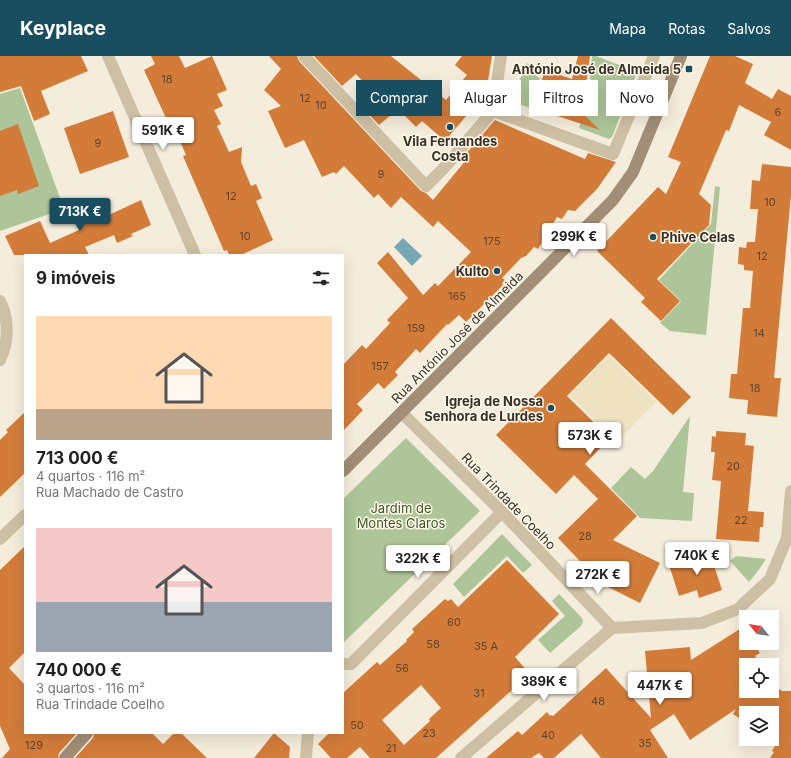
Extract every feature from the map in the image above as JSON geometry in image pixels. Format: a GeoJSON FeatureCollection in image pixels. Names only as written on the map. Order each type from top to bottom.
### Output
{"type":"FeatureCollection","features":[{"type":"Feature","properties":{"kind":"street"},"geometry":{"type":"LineString","coordinates":[[108,56],[196,254]]}},
{"type":"Feature","properties":{"kind":"street"},"geometry":{"type":"LineString","coordinates":[[304,56],[426,186],[443,169],[489,116]]}},
{"type":"Feature","properties":{"kind":"street"},"geometry":{"type":"LineString","coordinates":[[498,80],[501,56]]}},
{"type":"Feature","properties":{"kind":"street"},"geometry":{"type":"LineString","coordinates":[[507,116],[613,154],[654,56]]}},
{"type":"Feature","properties":{"kind":"street","name":"Rua António José de Almeida"},"geometry":{"type":"LineString","coordinates":[[344,470],[613,200],[633,172],[680,56]]}},
{"type":"Feature","properties":{"kind":"street"},"geometry":{"type":"LineString","coordinates":[[0,300],[8,331],[3,355],[0,360]]}},
{"type":"Feature","properties":{"kind":"street","name":"Rua Trindade Coelho"},"geometry":{"type":"LineString","coordinates":[[402,413],[502,512],[612,628]]}},
{"type":"Feature","properties":{"kind":"street"},"geometry":{"type":"LineString","coordinates":[[460,758],[612,628],[702,623],[738,609],[770,579],[787,538],[791,491]]}},
{"type":"Feature","properties":{"kind":"street"},"geometry":{"type":"LineString","coordinates":[[344,664],[351,664],[502,512]]}},
{"type":"Feature","properties":{"kind":"street"},"geometry":{"type":"LineString","coordinates":[[0,539],[24,516]]}},
{"type":"Feature","properties":{"kind":"street"},"geometry":{"type":"LineString","coordinates":[[65,758],[86,734]]}},
{"type":"Feature","properties":{"kind":"street"},"geometry":{"type":"LineString","coordinates":[[306,758],[308,734]]}},
{"type":"Feature","properties":{"kind":"green space"},"geometry":{"type":"Polygon","coordinates":[[[592,56],[596,56],[637,72],[634,80],[606,80],[606,116],[620,116],[612,137],[609,139],[579,128],[583,116],[598,116],[598,80],[591,80],[592,56]]]}},
{"type":"Feature","properties":{"kind":"green space"},"geometry":{"type":"Polygon","coordinates":[[[526,63],[539,68],[536,76],[540,78],[539,80],[529,80],[529,108],[521,105],[520,80],[526,63]]]}},
{"type":"Feature","properties":{"kind":"green space"},"geometry":{"type":"Polygon","coordinates":[[[20,88],[64,209],[0,231],[0,94],[20,88]]]}},
{"type":"Feature","properties":{"kind":"green space"},"geometry":{"type":"Polygon","coordinates":[[[715,186],[720,187],[706,335],[670,331],[660,323],[681,301],[659,280],[711,224],[715,186]]]}},
{"type":"Feature","properties":{"kind":"green space"},"geometry":{"type":"Polygon","coordinates":[[[690,416],[683,492],[694,493],[692,521],[640,518],[611,488],[631,467],[645,479],[653,471],[690,416]]]}},
{"type":"Feature","properties":{"kind":"green space","name":"Jardim de Montes Claros"},"geometry":{"type":"Polygon","coordinates":[[[406,438],[480,511],[344,642],[344,498],[406,438]]]}},
{"type":"Feature","properties":{"kind":"green space"},"geometry":{"type":"Polygon","coordinates":[[[502,534],[532,565],[523,573],[507,556],[464,597],[453,584],[502,534]]]}},
{"type":"Feature","properties":{"kind":"green space"},"geometry":{"type":"Polygon","coordinates":[[[736,556],[766,559],[749,582],[730,561],[736,556]]]}},
{"type":"Feature","properties":{"kind":"green space"},"geometry":{"type":"Polygon","coordinates":[[[559,594],[582,618],[583,622],[581,626],[550,653],[538,640],[565,616],[552,601],[559,594]]]}},
{"type":"Feature","properties":{"kind":"shaded area"},"geometry":{"type":"Polygon","coordinates":[[[609,355],[656,402],[617,442],[569,395],[609,355]]]}},
{"type":"Feature","properties":{"kind":"water"},"geometry":{"type":"Polygon","coordinates":[[[403,238],[422,256],[412,266],[394,247],[403,238]]]}},
{"type":"Feature","properties":{"kind":"building"},"geometry":{"type":"Polygon","coordinates":[[[0,56],[81,56],[88,71],[41,91],[50,114],[34,121],[21,86],[0,92],[0,56]]]}},
{"type":"Feature","properties":{"kind":"building"},"geometry":{"type":"Polygon","coordinates":[[[151,56],[179,56],[185,68],[212,56],[227,90],[217,94],[223,106],[214,110],[221,124],[217,126],[229,152],[242,147],[241,162],[251,186],[256,184],[262,198],[256,201],[273,240],[243,254],[229,254],[227,250],[224,251],[183,156],[186,155],[173,125],[170,127],[144,70],[155,64],[151,56]]]}},
{"type":"Feature","properties":{"kind":"building"},"geometry":{"type":"Polygon","coordinates":[[[269,56],[297,56],[299,61],[421,191],[426,193],[433,200],[466,160],[463,157],[495,120],[585,159],[588,153],[616,162],[597,189],[575,211],[568,210],[562,219],[557,217],[538,249],[534,247],[526,256],[521,258],[502,278],[505,280],[502,283],[503,285],[466,322],[459,315],[448,325],[447,324],[420,353],[416,349],[395,372],[398,375],[384,389],[378,383],[357,404],[363,410],[344,430],[344,364],[362,345],[366,349],[390,323],[387,320],[408,298],[377,263],[388,252],[423,295],[435,283],[438,286],[471,252],[438,221],[433,227],[401,197],[391,208],[378,194],[374,198],[344,166],[336,174],[334,172],[322,177],[304,140],[285,148],[268,111],[281,106],[264,90],[281,69],[269,56]]]}},
{"type":"Feature","properties":{"kind":"building"},"geometry":{"type":"Polygon","coordinates":[[[314,56],[391,56],[421,80],[361,80],[356,74],[342,86],[314,56]]]}},
{"type":"Feature","properties":{"kind":"building"},"geometry":{"type":"Polygon","coordinates":[[[462,56],[492,56],[488,80],[463,80],[467,75],[455,65],[462,56]]]}},
{"type":"Feature","properties":{"kind":"building"},"geometry":{"type":"Polygon","coordinates":[[[578,56],[590,56],[587,80],[542,80],[545,70],[572,79],[578,56]]]}},
{"type":"Feature","properties":{"kind":"building"},"geometry":{"type":"Polygon","coordinates":[[[710,56],[735,56],[753,64],[745,83],[772,99],[778,89],[791,96],[791,150],[764,135],[771,122],[739,105],[729,131],[726,130],[699,194],[711,205],[709,225],[657,279],[680,301],[661,321],[641,302],[645,298],[597,251],[658,187],[666,194],[681,162],[668,157],[710,56]]]}},
{"type":"Feature","properties":{"kind":"building"},"geometry":{"type":"Polygon","coordinates":[[[450,95],[450,116],[466,116],[445,141],[422,121],[416,127],[405,116],[442,116],[442,97],[446,100],[450,95]]]}},
{"type":"Feature","properties":{"kind":"building"},"geometry":{"type":"Polygon","coordinates":[[[113,111],[129,157],[80,174],[64,128],[113,111]]]}},
{"type":"Feature","properties":{"kind":"building"},"geometry":{"type":"Polygon","coordinates":[[[371,116],[390,116],[379,125],[371,116]]]}},
{"type":"Feature","properties":{"kind":"building"},"geometry":{"type":"Polygon","coordinates":[[[557,116],[585,116],[600,130],[557,116]]]}},
{"type":"Feature","properties":{"kind":"building"},"geometry":{"type":"Polygon","coordinates":[[[18,124],[39,186],[18,194],[17,190],[0,196],[0,131],[18,124]]]}},
{"type":"Feature","properties":{"kind":"building"},"geometry":{"type":"Polygon","coordinates":[[[762,164],[791,167],[791,195],[774,378],[781,378],[777,417],[747,414],[748,400],[729,398],[731,374],[737,374],[743,308],[750,308],[753,271],[744,270],[744,265],[738,264],[739,247],[746,248],[747,242],[755,242],[758,209],[750,209],[752,180],[760,181],[762,164]]]}},
{"type":"Feature","properties":{"kind":"building"},"geometry":{"type":"Polygon","coordinates":[[[141,200],[151,225],[131,234],[133,236],[117,243],[114,235],[85,247],[88,254],[14,255],[5,236],[40,221],[50,243],[79,230],[70,209],[88,203],[96,221],[141,200]]]}},
{"type":"Feature","properties":{"kind":"building","name":"Igreja de Nossa Senhora de Lurdes"},"geometry":{"type":"Polygon","coordinates":[[[611,318],[691,397],[673,415],[609,353],[567,396],[610,438],[585,464],[637,516],[613,540],[660,563],[640,603],[596,581],[597,579],[558,538],[598,499],[574,475],[556,494],[496,435],[611,318]]]}},
{"type":"Feature","properties":{"kind":"building"},"geometry":{"type":"Polygon","coordinates":[[[24,413],[24,474],[0,497],[0,440],[8,432],[6,430],[24,413]]]}},
{"type":"Feature","properties":{"kind":"building"},"geometry":{"type":"Polygon","coordinates":[[[716,431],[746,433],[745,445],[754,446],[748,511],[764,512],[763,527],[760,527],[759,542],[716,539],[721,481],[712,480],[715,452],[711,452],[712,436],[716,437],[716,431]]]}},
{"type":"Feature","properties":{"kind":"building"},"geometry":{"type":"Polygon","coordinates":[[[24,547],[24,653],[9,668],[24,684],[24,734],[76,734],[59,753],[58,758],[2,758],[10,749],[0,726],[0,570],[24,547]]]}},
{"type":"Feature","properties":{"kind":"building"},"geometry":{"type":"Polygon","coordinates":[[[709,550],[722,590],[699,598],[697,590],[679,596],[670,568],[693,560],[692,556],[709,550]]]}},
{"type":"Feature","properties":{"kind":"building"},"geometry":{"type":"Polygon","coordinates":[[[507,560],[559,614],[515,657],[530,674],[436,758],[370,758],[360,747],[347,758],[331,758],[318,744],[328,734],[344,734],[344,692],[377,662],[380,665],[407,641],[406,640],[414,632],[412,629],[445,599],[448,601],[451,599],[458,607],[507,560]],[[421,685],[382,720],[404,745],[430,721],[429,719],[441,708],[421,685]]]}},
{"type":"Feature","properties":{"kind":"building"},"geometry":{"type":"Polygon","coordinates":[[[739,629],[739,650],[758,650],[760,653],[755,656],[756,658],[739,658],[739,698],[779,698],[779,689],[782,691],[791,691],[791,758],[770,758],[774,752],[772,751],[775,746],[779,746],[779,706],[739,706],[739,718],[733,714],[736,709],[690,740],[674,714],[650,730],[668,758],[601,758],[581,734],[554,758],[544,758],[539,753],[531,758],[486,758],[518,731],[522,735],[547,712],[550,716],[553,716],[606,668],[651,718],[645,651],[690,647],[691,660],[739,629]]]}},
{"type":"Feature","properties":{"kind":"building"},"geometry":{"type":"Polygon","coordinates":[[[94,734],[153,734],[163,744],[173,734],[182,734],[207,758],[75,758],[93,738],[94,734]]]}},
{"type":"Feature","properties":{"kind":"building"},"geometry":{"type":"Polygon","coordinates":[[[273,734],[290,747],[289,758],[254,758],[273,734]]]}},
{"type":"Feature","properties":{"kind":"place","name":"António José de Almeida 5"},"geometry":{"type":"Point","coordinates":[689,69]}},
{"type":"Feature","properties":{"kind":"place","name":"Vila Fernandes Costa"},"geometry":{"type":"Point","coordinates":[450,127]}},
{"type":"Feature","properties":{"kind":"place","name":"Phive Celas"},"geometry":{"type":"Point","coordinates":[653,237]}},
{"type":"Feature","properties":{"kind":"place","name":"Kulto"},"geometry":{"type":"Point","coordinates":[497,271]}},
{"type":"Feature","properties":{"kind":"place","name":"Igreja de Nossa Senhora de Lurdes"},"geometry":{"type":"Point","coordinates":[551,408]}}]}
